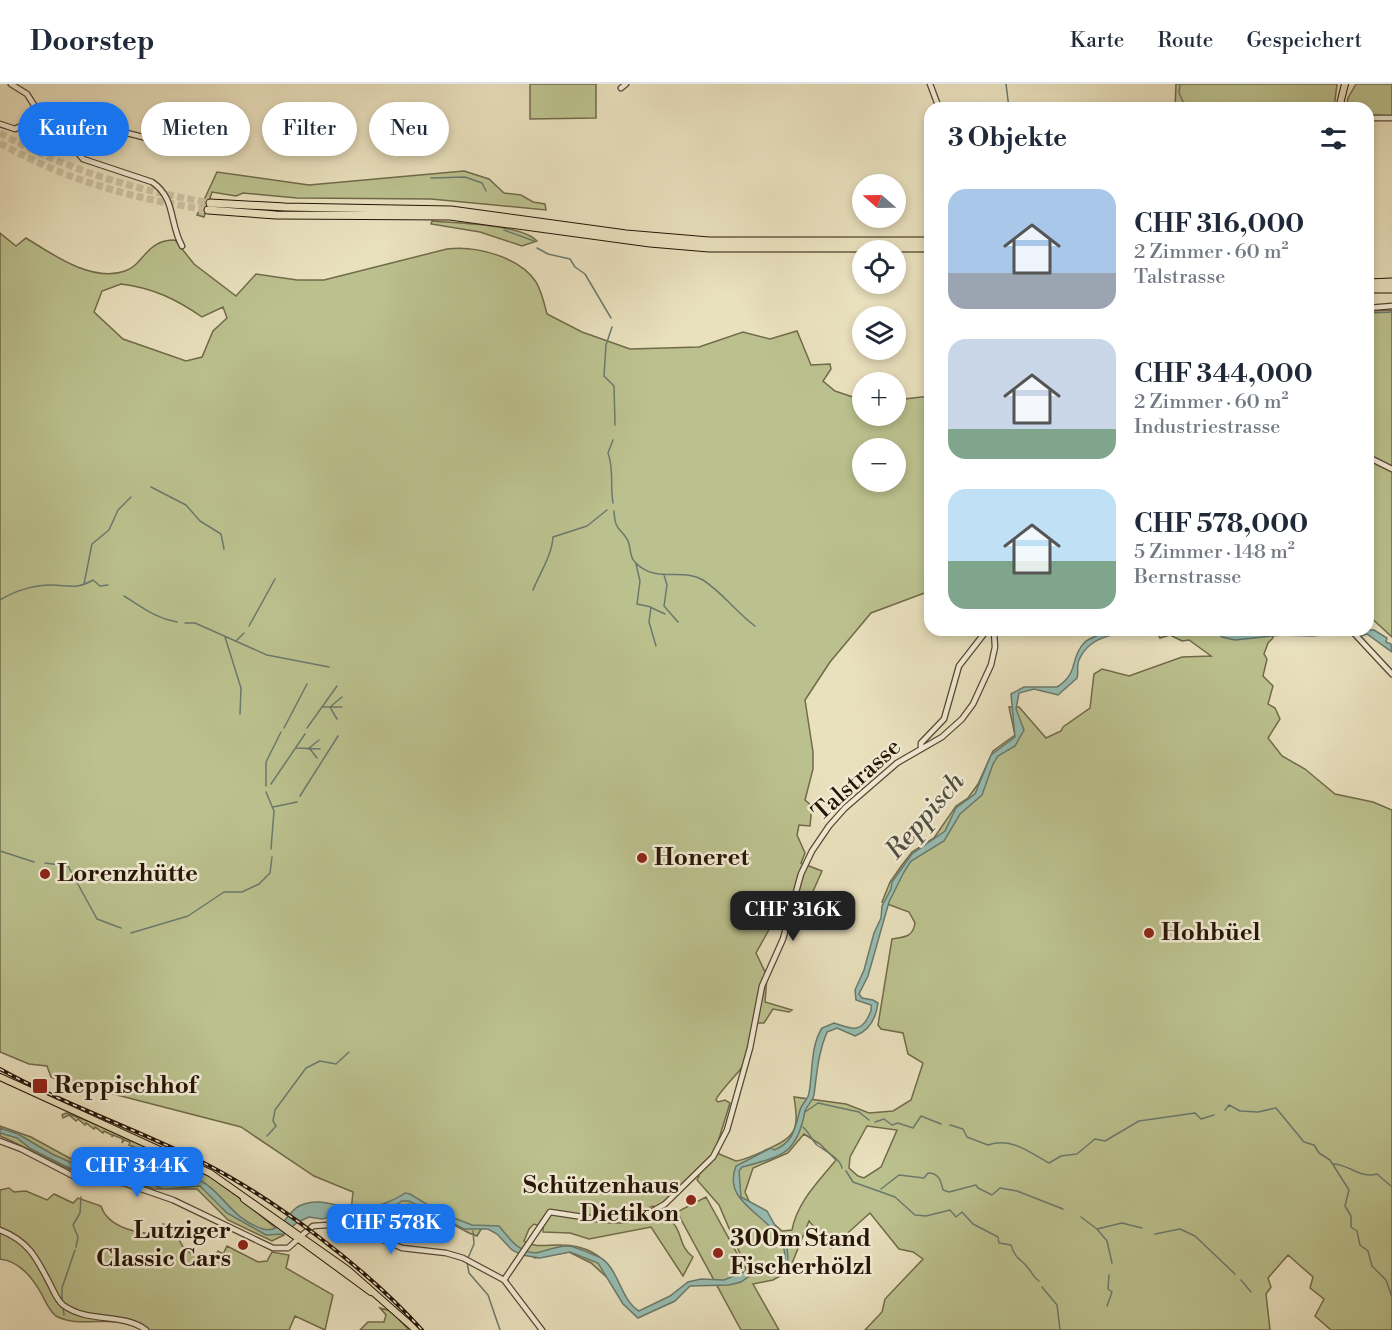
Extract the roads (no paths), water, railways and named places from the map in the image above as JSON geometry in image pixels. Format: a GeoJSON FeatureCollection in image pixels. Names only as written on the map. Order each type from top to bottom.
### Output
{"type":"FeatureCollection","features":[{"type":"Feature","properties":{"kind":"highway"},"geometry":{"type":"LineString","coordinates":[[924,241],[709,241],[626,234],[451,210],[209,207],[276,215],[450,216],[650,243],[709,248],[924,248]]}},
{"type":"Feature","properties":{"kind":"highway"},"geometry":{"type":"LineString","coordinates":[[1374,283],[1392,282]]}},
{"type":"Feature","properties":{"kind":"highway"},"geometry":{"type":"LineString","coordinates":[[1374,289],[1392,289]]}},
{"type":"Feature","properties":{"kind":"main road"},"geometry":{"type":"LineString","coordinates":[[1340,102],[1345,84]]}},
{"type":"Feature","properties":{"kind":"main road"},"geometry":{"type":"LineString","coordinates":[[0,1077],[185,1160],[237,1192],[379,1296],[416,1330]]}},
{"type":"Feature","properties":{"kind":"street"},"geometry":{"type":"LineString","coordinates":[[11,84],[27,94],[32,102]]}},
{"type":"Feature","properties":{"kind":"street"},"geometry":{"type":"LineString","coordinates":[[930,84],[937,102]]}},
{"type":"Feature","properties":{"kind":"street"},"geometry":{"type":"LineString","coordinates":[[1374,118],[1392,118]]}},
{"type":"Feature","properties":{"kind":"street"},"geometry":{"type":"LineString","coordinates":[[0,124],[15,129],[18,128]]}},
{"type":"Feature","properties":{"kind":"street"},"geometry":{"type":"LineString","coordinates":[[81,156],[83,159],[152,182],[159,187],[168,198],[182,246]]}},
{"type":"Feature","properties":{"kind":"street"},"geometry":{"type":"LineString","coordinates":[[1374,308],[1392,306]]}},
{"type":"Feature","properties":{"kind":"street"},"geometry":{"type":"LineString","coordinates":[[1374,460],[1392,469]]}},
{"type":"Feature","properties":{"kind":"street"},"geometry":{"type":"LineString","coordinates":[[921,749],[921,743],[939,726],[948,711],[960,663],[986,636]]}},
{"type":"Feature","properties":{"kind":"street","name":"Talstrasse"},"geometry":{"type":"LineString","coordinates":[[504,1280],[552,1211],[603,1220],[628,1220],[646,1215],[661,1207],[715,1154],[727,1130],[753,1039],[762,986],[783,939],[800,878],[812,851],[839,814],[897,763],[950,731],[971,707],[992,662],[992,636]]}},
{"type":"Feature","properties":{"kind":"street"},"geometry":{"type":"LineString","coordinates":[[1356,636],[1392,674]]}},
{"type":"Feature","properties":{"kind":"street"},"geometry":{"type":"LineString","coordinates":[[0,1141],[13,1145],[79,1179],[132,1185],[182,1203],[273,1248],[286,1249],[313,1226],[328,1225],[365,1232],[402,1248],[446,1253],[469,1261],[504,1280],[542,1330]]}},
{"type":"Feature","properties":{"kind":"street"},"geometry":{"type":"LineString","coordinates":[[0,1230],[16,1237],[32,1250],[64,1305],[87,1316],[124,1320],[146,1330]]}},
{"type":"Feature","properties":{"kind":"water"},"geometry":{"type":"Polygon","coordinates":[[[1374,630],[1387,638],[1386,642],[1391,644],[1392,652],[1370,636],[1374,636],[1374,630]]]}},
{"type":"Feature","properties":{"kind":"water"},"geometry":{"type":"Polygon","coordinates":[[[1095,636],[1109,636],[1094,642],[1086,649],[1079,660],[1077,678],[1058,695],[1034,689],[1019,693],[1016,709],[1024,730],[1015,746],[998,756],[982,795],[960,814],[944,841],[911,861],[904,872],[889,902],[868,976],[859,994],[862,998],[878,1003],[876,1014],[864,1031],[855,1036],[837,1028],[827,1032],[820,1055],[813,1097],[806,1109],[798,1136],[786,1151],[778,1156],[742,1167],[739,1171],[741,1197],[767,1211],[787,1247],[788,1260],[780,1268],[755,1272],[741,1282],[729,1285],[690,1286],[675,1301],[638,1318],[623,1304],[598,1263],[570,1252],[540,1258],[522,1255],[512,1250],[497,1234],[488,1229],[464,1229],[409,1201],[402,1201],[384,1213],[373,1215],[344,1214],[322,1219],[309,1217],[298,1222],[283,1234],[266,1235],[227,1213],[200,1186],[164,1189],[121,1174],[110,1173],[96,1176],[79,1173],[31,1149],[17,1138],[0,1133],[0,1128],[18,1134],[52,1154],[88,1170],[125,1171],[157,1183],[201,1181],[243,1219],[252,1225],[269,1230],[279,1226],[294,1209],[308,1203],[326,1203],[359,1210],[387,1202],[405,1193],[410,1194],[441,1213],[472,1225],[499,1226],[516,1245],[527,1252],[533,1253],[571,1246],[597,1256],[610,1267],[627,1299],[639,1311],[670,1296],[688,1282],[701,1279],[724,1280],[756,1267],[776,1265],[785,1258],[782,1244],[775,1232],[744,1203],[737,1193],[733,1181],[736,1166],[771,1148],[774,1150],[781,1147],[790,1139],[808,1095],[815,1043],[822,1028],[834,1023],[856,1028],[864,1024],[867,1019],[871,1005],[856,1000],[855,990],[864,970],[874,933],[881,918],[882,906],[892,882],[912,854],[945,831],[956,808],[975,794],[991,755],[1015,737],[1011,694],[1024,687],[1057,687],[1069,676],[1079,649],[1095,636]]]}},
{"type":"Feature","properties":{"kind":"water"},"geometry":{"type":"Polygon","coordinates":[[[1221,636],[1273,636],[1235,640],[1221,636]]]}},
{"type":"Feature","properties":{"kind":"waterway"},"geometry":{"type":"LineString","coordinates":[[1006,84],[1008,102]]}},
{"type":"Feature","properties":{"kind":"waterway"},"geometry":{"type":"LineString","coordinates":[[1180,84],[1179,93],[1183,102]]}},
{"type":"Feature","properties":{"kind":"waterway"},"geometry":{"type":"LineString","coordinates":[[431,178],[465,177],[482,183],[486,191]]}},
{"type":"Feature","properties":{"kind":"waterway"},"geometry":{"type":"LineString","coordinates":[[504,230],[534,241]]}},
{"type":"Feature","properties":{"kind":"waterway"},"geometry":{"type":"LineString","coordinates":[[537,248],[548,254],[570,259],[575,267],[585,274],[611,318]]}},
{"type":"Feature","properties":{"kind":"waterway"},"geometry":{"type":"LineString","coordinates":[[1374,313],[1392,312]]}},
{"type":"Feature","properties":{"kind":"waterway"},"geometry":{"type":"LineString","coordinates":[[612,327],[606,345],[604,376],[614,386],[615,425]]}},
{"type":"Feature","properties":{"kind":"waterway"},"geometry":{"type":"LineString","coordinates":[[613,440],[608,453],[613,503]]}},
{"type":"Feature","properties":{"kind":"waterway"},"geometry":{"type":"LineString","coordinates":[[151,487],[186,505],[200,521],[221,534],[224,549]]}},
{"type":"Feature","properties":{"kind":"waterway"},"geometry":{"type":"LineString","coordinates":[[84,584],[92,544],[109,530],[118,510],[131,497]]}},
{"type":"Feature","properties":{"kind":"waterway"},"geometry":{"type":"LineString","coordinates":[[533,590],[548,557],[553,537],[587,526],[607,510]]}},
{"type":"Feature","properties":{"kind":"waterway"},"geometry":{"type":"LineString","coordinates":[[614,511],[616,525],[628,541],[632,559],[642,568],[660,574],[695,576],[703,580],[755,626]]}},
{"type":"Feature","properties":{"kind":"waterway"},"geometry":{"type":"LineString","coordinates":[[636,564],[640,581],[637,604],[651,607],[649,622],[656,646]]}},
{"type":"Feature","properties":{"kind":"waterway"},"geometry":{"type":"LineString","coordinates":[[664,575],[667,585],[664,606],[678,622]]}},
{"type":"Feature","properties":{"kind":"waterway"},"geometry":{"type":"LineString","coordinates":[[249,626],[275,579]]}},
{"type":"Feature","properties":{"kind":"waterway"},"geometry":{"type":"LineString","coordinates":[[0,600],[18,591],[38,586],[77,586],[93,580],[100,586],[108,585]]}},
{"type":"Feature","properties":{"kind":"waterway"},"geometry":{"type":"LineString","coordinates":[[124,596],[155,615],[177,622]]}},
{"type":"Feature","properties":{"kind":"waterway"},"geometry":{"type":"LineString","coordinates":[[652,608],[665,614]]}},
{"type":"Feature","properties":{"kind":"waterway"},"geometry":{"type":"LineString","coordinates":[[185,623],[195,623],[267,655],[329,667]]}},
{"type":"Feature","properties":{"kind":"waterway"},"geometry":{"type":"LineString","coordinates":[[236,641],[244,633]]}},
{"type":"Feature","properties":{"kind":"waterway"},"geometry":{"type":"LineString","coordinates":[[225,637],[241,688],[240,714]]}},
{"type":"Feature","properties":{"kind":"waterway"},"geometry":{"type":"LineString","coordinates":[[284,728],[307,684]]}},
{"type":"Feature","properties":{"kind":"waterway"},"geometry":{"type":"LineString","coordinates":[[307,728],[337,686]]}},
{"type":"Feature","properties":{"kind":"waterway"},"geometry":{"type":"LineString","coordinates":[[337,719],[330,707],[342,697]]}},
{"type":"Feature","properties":{"kind":"waterway"},"geometry":{"type":"LineString","coordinates":[[322,707],[342,707]]}},
{"type":"Feature","properties":{"kind":"waterway"},"geometry":{"type":"LineString","coordinates":[[266,786],[266,762],[281,732]]}},
{"type":"Feature","properties":{"kind":"waterway"},"geometry":{"type":"LineString","coordinates":[[271,784],[305,734]]}},
{"type":"Feature","properties":{"kind":"waterway"},"geometry":{"type":"LineString","coordinates":[[300,796],[338,736]]}},
{"type":"Feature","properties":{"kind":"waterway"},"geometry":{"type":"LineString","coordinates":[[308,749],[319,740]]}},
{"type":"Feature","properties":{"kind":"waterway"},"geometry":{"type":"LineString","coordinates":[[296,748],[320,749]]}},
{"type":"Feature","properties":{"kind":"waterway"},"geometry":{"type":"LineString","coordinates":[[310,749],[317,758]]}},
{"type":"Feature","properties":{"kind":"waterway"},"geometry":{"type":"LineString","coordinates":[[266,792],[274,811],[271,849]]}},
{"type":"Feature","properties":{"kind":"waterway"},"geometry":{"type":"LineString","coordinates":[[273,807],[297,802]]}},
{"type":"Feature","properties":{"kind":"waterway"},"geometry":{"type":"LineString","coordinates":[[0,851],[34,862]]}},
{"type":"Feature","properties":{"kind":"waterway"},"geometry":{"type":"LineString","coordinates":[[131,933],[188,916],[224,892],[242,892],[259,884],[270,873],[272,857]]}},
{"type":"Feature","properties":{"kind":"waterway"},"geometry":{"type":"LineString","coordinates":[[45,863],[68,866],[97,919],[121,928]]}},
{"type":"Feature","properties":{"kind":"waterway"},"geometry":{"type":"LineString","coordinates":[[267,1136],[276,1126],[273,1121],[275,1110],[306,1068],[320,1061],[336,1064],[349,1052]]}},
{"type":"Feature","properties":{"kind":"waterway"},"geometry":{"type":"LineString","coordinates":[[805,1112],[818,1103],[859,1112],[869,1120]]}},
{"type":"Feature","properties":{"kind":"waterway"},"geometry":{"type":"LineString","coordinates":[[1225,1110],[1229,1105],[1240,1111],[1258,1112],[1276,1108],[1304,1142],[1314,1145],[1319,1153],[1330,1160],[1349,1190],[1345,1206],[1351,1216],[1351,1227],[1357,1231],[1360,1245],[1368,1251],[1372,1266],[1386,1280],[1392,1297]]}},
{"type":"Feature","properties":{"kind":"waterway"},"geometry":{"type":"LineString","coordinates":[[950,1125],[963,1129],[967,1137],[988,1145],[1012,1144],[1049,1163],[1061,1156],[1077,1154],[1095,1139],[1105,1141],[1139,1121],[1195,1113],[1201,1119],[1214,1115]]}},
{"type":"Feature","properties":{"kind":"waterway"},"geometry":{"type":"LineString","coordinates":[[875,1122],[884,1119],[892,1125],[898,1123],[913,1128],[921,1116],[941,1124]]}},
{"type":"Feature","properties":{"kind":"waterway"},"geometry":{"type":"LineString","coordinates":[[803,1127],[815,1144],[835,1158],[842,1168]]}},
{"type":"Feature","properties":{"kind":"waterway"},"geometry":{"type":"LineString","coordinates":[[1334,1164],[1366,1175],[1377,1174],[1392,1187]]}},
{"type":"Feature","properties":{"kind":"waterway"},"geometry":{"type":"LineString","coordinates":[[846,1171],[853,1182],[895,1197],[915,1215],[926,1216],[950,1210],[956,1217],[962,1212],[973,1224],[998,1237],[999,1243],[1011,1245],[1017,1257],[1039,1281]]}},
{"type":"Feature","properties":{"kind":"waterway"},"geometry":{"type":"LineString","coordinates":[[881,1189],[899,1175],[924,1178],[928,1173],[932,1173],[939,1178],[943,1190],[949,1192],[976,1185],[992,1195],[1000,1188],[1017,1191],[1063,1209]]}},
{"type":"Feature","properties":{"kind":"waterway"},"geometry":{"type":"LineString","coordinates":[[76,1247],[78,1237],[73,1225],[80,1213],[81,1197]]}},
{"type":"Feature","properties":{"kind":"waterway"},"geometry":{"type":"LineString","coordinates":[[1081,1217],[1097,1229],[1122,1223],[1142,1228]]}},
{"type":"Feature","properties":{"kind":"waterway"},"geometry":{"type":"LineString","coordinates":[[1097,1229],[1107,1241],[1112,1263]]}},
{"type":"Feature","properties":{"kind":"waterway"},"geometry":{"type":"LineString","coordinates":[[1155,1234],[1180,1229],[1195,1236],[1235,1274]]}},
{"type":"Feature","properties":{"kind":"waterway"},"geometry":{"type":"LineString","coordinates":[[468,1258],[474,1244],[473,1231]]}},
{"type":"Feature","properties":{"kind":"waterway"},"geometry":{"type":"LineString","coordinates":[[62,1301],[62,1288],[75,1250]]}},
{"type":"Feature","properties":{"kind":"waterway"},"geometry":{"type":"LineString","coordinates":[[467,1262],[469,1273],[488,1295],[500,1330]]}},
{"type":"Feature","properties":{"kind":"waterway"},"geometry":{"type":"LineString","coordinates":[[1107,1306],[1112,1292],[1108,1289],[1109,1275]]}},
{"type":"Feature","properties":{"kind":"waterway"},"geometry":{"type":"LineString","coordinates":[[1241,1280],[1251,1292]]}},
{"type":"Feature","properties":{"kind":"waterway"},"geometry":{"type":"LineString","coordinates":[[1042,1287],[1057,1305],[1060,1330]]}},
{"type":"Feature","properties":{"kind":"waterway"},"geometry":{"type":"LineString","coordinates":[[63,1307],[64,1315]]}},
{"type":"Feature","properties":{"kind":"tunnel"},"geometry":{"type":"LineString","coordinates":[[0,133],[50,158],[102,177],[155,192],[210,203]]}},
{"type":"Feature","properties":{"kind":"tunnel"},"geometry":{"type":"LineString","coordinates":[[0,143],[49,168],[75,178],[127,194],[208,210]]}},
{"type":"Feature","properties":{"kind":"railway"},"geometry":{"type":"LineString","coordinates":[[0,1069],[230,1177],[319,1237],[375,1283],[422,1330]]}},
{"type":"Feature","properties":{"kind":"place","name":"Honeret"},"geometry":{"type":"Point","coordinates":[642,858]}},
{"type":"Feature","properties":{"kind":"place","name":"Lorenzhütte"},"geometry":{"type":"Point","coordinates":[45,874]}},
{"type":"Feature","properties":{"kind":"place","name":"Hohbüel"},"geometry":{"type":"Point","coordinates":[1149,933]}},
{"type":"Feature","properties":{"kind":"place","name":"Reppischhof"},"geometry":{"type":"Point","coordinates":[40,1086]}},
{"type":"Feature","properties":{"kind":"place","name":"Schützenhaus Dietikon"},"geometry":{"type":"Point","coordinates":[691,1200]}},
{"type":"Feature","properties":{"kind":"place","name":"Lutziger Classic Cars"},"geometry":{"type":"Point","coordinates":[243,1245]}},
{"type":"Feature","properties":{"kind":"place","name":"300m Stand Fischerhölzl"},"geometry":{"type":"Point","coordinates":[718,1253]}},
{"type":"Feature","properties":{"kind":"water label","name":"Reppisch"},"geometry":{"type":"Point","coordinates":[925,816]}}]}
